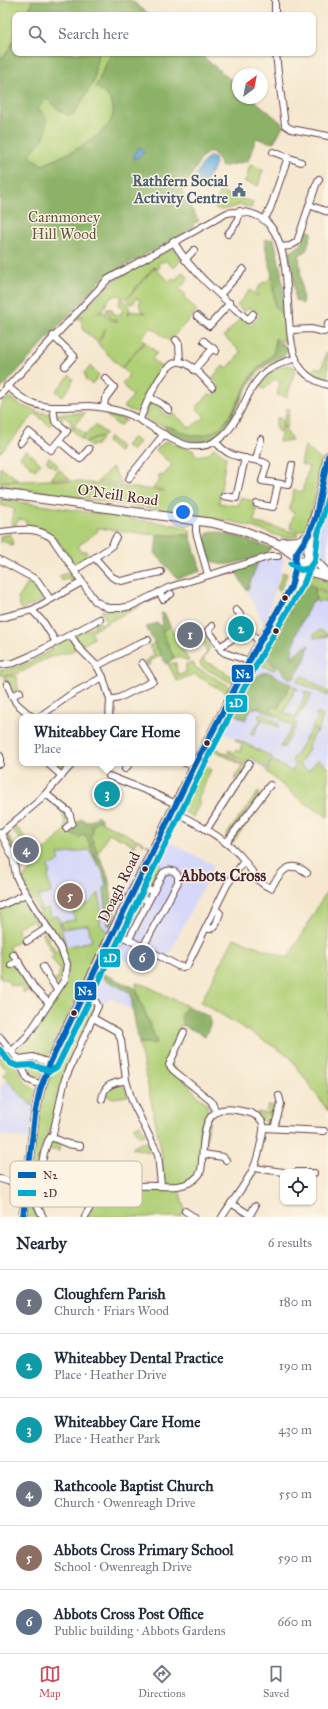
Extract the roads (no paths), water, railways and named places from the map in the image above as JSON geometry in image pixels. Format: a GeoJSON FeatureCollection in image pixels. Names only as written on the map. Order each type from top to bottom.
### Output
{"type":"FeatureCollection","features":[{"type":"Feature","properties":{"kind":"main road","name":"Doagh Road"},"geometry":{"type":"LineString","coordinates":[[291,587],[319,501],[328,456]]}},
{"type":"Feature","properties":{"kind":"main road","name":"O'Neill Road"},"geometry":{"type":"LineString","coordinates":[[0,493],[196,521],[234,528],[302,555],[327,574]]}},
{"type":"Feature","properties":{"kind":"main road"},"geometry":{"type":"LineString","coordinates":[[275,543],[294,542],[302,540],[308,535]]}},
{"type":"Feature","properties":{"kind":"main road","name":"Doagh Road"},"geometry":{"type":"LineString","coordinates":[[195,765],[249,661],[297,579],[302,555]]}},
{"type":"Feature","properties":{"kind":"main road"},"geometry":{"type":"LineString","coordinates":[[297,579],[311,572],[327,574]]}},
{"type":"Feature","properties":{"kind":"main road","name":"Doagh Road"},"geometry":{"type":"LineString","coordinates":[[30,1161],[35,1116],[42,1085],[50,1063],[195,766]]}},
{"type":"Feature","properties":{"kind":"main road","name":"Doagh Road"},"geometry":{"type":"LineString","coordinates":[[23,1217],[24,1207]]}},
{"type":"Feature","properties":{"kind":"street"},"geometry":{"type":"LineString","coordinates":[[275,0],[275,12]]}},
{"type":"Feature","properties":{"kind":"street"},"geometry":{"type":"LineString","coordinates":[[276,56],[285,125],[291,129],[328,136]]}},
{"type":"Feature","properties":{"kind":"street"},"geometry":{"type":"LineString","coordinates":[[273,152],[301,162]]}},
{"type":"Feature","properties":{"kind":"street"},"geometry":{"type":"LineString","coordinates":[[264,220],[270,209],[288,158]]}},
{"type":"Feature","properties":{"kind":"street"},"geometry":{"type":"LineString","coordinates":[[281,247],[290,246],[297,242],[319,179]]}},
{"type":"Feature","properties":{"kind":"street"},"geometry":{"type":"LineString","coordinates":[[309,205],[328,212]]}},
{"type":"Feature","properties":{"kind":"street"},"geometry":{"type":"LineString","coordinates":[[228,234],[237,222],[240,211]]}},
{"type":"Feature","properties":{"kind":"street"},"geometry":{"type":"LineString","coordinates":[[0,395],[108,278],[173,241],[227,213],[240,211],[256,215],[264,220],[277,236],[281,247],[288,280],[291,330],[296,358],[301,368],[308,375],[320,383],[328,385]]}},
{"type":"Feature","properties":{"kind":"street"},"geometry":{"type":"LineString","coordinates":[[173,241],[194,271],[220,295],[248,320],[253,314]]}},
{"type":"Feature","properties":{"kind":"street"},"geometry":{"type":"LineString","coordinates":[[185,260],[194,250]]}},
{"type":"Feature","properties":{"kind":"street"},"geometry":{"type":"LineString","coordinates":[[220,295],[243,269]]}},
{"type":"Feature","properties":{"kind":"street"},"geometry":{"type":"LineString","coordinates":[[197,316],[209,326],[230,303]]}},
{"type":"Feature","properties":{"kind":"street"},"geometry":{"type":"LineString","coordinates":[[291,330],[310,329],[324,332],[327,330],[328,324]]}},
{"type":"Feature","properties":{"kind":"street"},"geometry":{"type":"LineString","coordinates":[[53,336],[74,356],[65,366]]}},
{"type":"Feature","properties":{"kind":"street"},"geometry":{"type":"LineString","coordinates":[[176,340],[179,344],[180,362]]}},
{"type":"Feature","properties":{"kind":"street"},"geometry":{"type":"LineString","coordinates":[[194,370],[214,350],[204,341]]}},
{"type":"Feature","properties":{"kind":"street"},"geometry":{"type":"LineString","coordinates":[[7,386],[21,398],[31,403],[53,407],[104,407],[125,413],[140,419],[176,442],[195,447],[203,446],[215,441],[230,427],[257,381],[266,372],[275,366],[296,358]]}},
{"type":"Feature","properties":{"kind":"street"},"geometry":{"type":"LineString","coordinates":[[140,419],[149,398],[167,369],[172,364],[180,362],[186,364],[212,387]]}},
{"type":"Feature","properties":{"kind":"street"},"geometry":{"type":"LineString","coordinates":[[104,407],[105,399],[114,387],[105,378]]}},
{"type":"Feature","properties":{"kind":"street"},"geometry":{"type":"LineString","coordinates":[[149,398],[160,403],[169,410]]}},
{"type":"Feature","properties":{"kind":"street"},"geometry":{"type":"LineString","coordinates":[[20,443],[29,432],[51,450],[67,431],[55,421],[53,407]]}},
{"type":"Feature","properties":{"kind":"street"},"geometry":{"type":"LineString","coordinates":[[129,479],[131,474],[164,434]]}},
{"type":"Feature","properties":{"kind":"street"},"geometry":{"type":"LineString","coordinates":[[256,460],[261,439]]}},
{"type":"Feature","properties":{"kind":"street"},"geometry":{"type":"LineString","coordinates":[[59,441],[80,459],[89,449]]}},
{"type":"Feature","properties":{"kind":"street"},"geometry":{"type":"LineString","coordinates":[[215,441],[222,451],[228,454],[267,464],[262,481],[288,485],[292,465]]}},
{"type":"Feature","properties":{"kind":"street"},"geometry":{"type":"LineString","coordinates":[[224,496],[236,498],[245,458]]}},
{"type":"Feature","properties":{"kind":"street"},"geometry":{"type":"LineString","coordinates":[[257,504],[273,507],[278,484]]}},
{"type":"Feature","properties":{"kind":"street"},"geometry":{"type":"LineString","coordinates":[[319,501],[328,503]]}},
{"type":"Feature","properties":{"kind":"street"},"geometry":{"type":"LineString","coordinates":[[196,521],[196,532],[208,575]]}},
{"type":"Feature","properties":{"kind":"street"},"geometry":{"type":"LineString","coordinates":[[0,532],[30,529],[47,534],[57,542],[95,601],[108,608],[131,606],[170,587],[271,556],[278,556]]}},
{"type":"Feature","properties":{"kind":"street"},"geometry":{"type":"LineString","coordinates":[[75,570],[111,547],[116,537]]}},
{"type":"Feature","properties":{"kind":"street"},"geometry":{"type":"LineString","coordinates":[[94,558],[112,577],[121,581],[161,572]]}},
{"type":"Feature","properties":{"kind":"street"},"geometry":{"type":"LineString","coordinates":[[0,560],[37,580],[42,585],[50,599]]}},
{"type":"Feature","properties":{"kind":"street"},"geometry":{"type":"LineString","coordinates":[[0,618],[32,610],[82,582]]}},
{"type":"Feature","properties":{"kind":"street"},"geometry":{"type":"LineString","coordinates":[[159,592],[163,599],[171,594]]}},
{"type":"Feature","properties":{"kind":"street"},"geometry":{"type":"LineString","coordinates":[[32,610],[40,617],[56,642]]}},
{"type":"Feature","properties":{"kind":"street"},"geometry":{"type":"LineString","coordinates":[[236,610],[242,615],[255,638],[260,642]]}},
{"type":"Feature","properties":{"kind":"street"},"geometry":{"type":"LineString","coordinates":[[0,665],[14,663],[30,656],[100,619]]}},
{"type":"Feature","properties":{"kind":"street"},"geometry":{"type":"LineString","coordinates":[[212,626],[208,630],[225,653],[249,661]]}},
{"type":"Feature","properties":{"kind":"street"},"geometry":{"type":"LineString","coordinates":[[70,634],[79,648],[97,666],[103,677],[110,700],[109,714]]}},
{"type":"Feature","properties":{"kind":"street"},"geometry":{"type":"LineString","coordinates":[[220,647],[236,637]]}},
{"type":"Feature","properties":{"kind":"street"},"geometry":{"type":"LineString","coordinates":[[97,666],[148,640]]}},
{"type":"Feature","properties":{"kind":"street"},"geometry":{"type":"LineString","coordinates":[[110,700],[119,698],[154,681],[142,664]]}},
{"type":"Feature","properties":{"kind":"street"},"geometry":{"type":"LineString","coordinates":[[43,714],[70,695],[103,677]]}},
{"type":"Feature","properties":{"kind":"street"},"geometry":{"type":"LineString","coordinates":[[7,684],[16,704],[28,714]]}},
{"type":"Feature","properties":{"kind":"street"},"geometry":{"type":"LineString","coordinates":[[12,696],[20,692]]}},
{"type":"Feature","properties":{"kind":"street"},"geometry":{"type":"LineString","coordinates":[[0,756],[0,764]]}},
{"type":"Feature","properties":{"kind":"street"},"geometry":{"type":"LineString","coordinates":[[207,830],[249,763]]}},
{"type":"Feature","properties":{"kind":"street"},"geometry":{"type":"LineString","coordinates":[[50,766],[62,776]]}},
{"type":"Feature","properties":{"kind":"street"},"geometry":{"type":"LineString","coordinates":[[0,1054],[10,1050],[28,1035],[65,979],[67,964],[61,949],[16,876],[13,857],[0,833],[46,794],[70,766]]}},
{"type":"Feature","properties":{"kind":"street"},"geometry":{"type":"LineString","coordinates":[[126,770],[128,766]]}},
{"type":"Feature","properties":{"kind":"street"},"geometry":{"type":"LineString","coordinates":[[109,776],[150,792],[226,843],[244,861],[263,886],[271,888],[280,872],[285,869],[296,867],[307,874]]}},
{"type":"Feature","properties":{"kind":"street"},"geometry":{"type":"LineString","coordinates":[[226,843],[270,785]]}},
{"type":"Feature","properties":{"kind":"street"},"geometry":{"type":"LineString","coordinates":[[46,794],[69,812],[72,823],[66,828]]}},
{"type":"Feature","properties":{"kind":"street"},"geometry":{"type":"LineString","coordinates":[[115,949],[121,938],[124,937],[182,968],[187,966],[227,885],[244,861]]}},
{"type":"Feature","properties":{"kind":"street"},"geometry":{"type":"LineString","coordinates":[[129,939],[163,873],[168,870],[177,873],[178,882],[143,947]]}},
{"type":"Feature","properties":{"kind":"street"},"geometry":{"type":"LineString","coordinates":[[136,884],[153,892]]}},
{"type":"Feature","properties":{"kind":"street"},"geometry":{"type":"LineString","coordinates":[[132,893],[148,901]]}},
{"type":"Feature","properties":{"kind":"street"},"geometry":{"type":"LineString","coordinates":[[0,906],[26,894]]}},
{"type":"Feature","properties":{"kind":"street"},"geometry":{"type":"LineString","coordinates":[[27,941],[47,928]]}},
{"type":"Feature","properties":{"kind":"street"},"geometry":{"type":"LineString","coordinates":[[14,954],[36,990],[49,1003]]}},
{"type":"Feature","properties":{"kind":"street"},"geometry":{"type":"LineString","coordinates":[[11,965],[19,961]]}},
{"type":"Feature","properties":{"kind":"street"},"geometry":{"type":"LineString","coordinates":[[44,967],[57,990]]}},
{"type":"Feature","properties":{"kind":"street"},"geometry":{"type":"LineString","coordinates":[[42,1161],[44,1153],[53,1134],[65,1079],[98,1006],[94,999],[83,993]]}},
{"type":"Feature","properties":{"kind":"street"},"geometry":{"type":"LineString","coordinates":[[93,1018],[118,1032],[121,1040],[126,1080],[132,1101],[158,1154],[161,1185]]}},
{"type":"Feature","properties":{"kind":"street"},"geometry":{"type":"LineString","coordinates":[[184,1032],[170,1059],[170,1068],[211,1101],[216,1111]]}},
{"type":"Feature","properties":{"kind":"street"},"geometry":{"type":"LineString","coordinates":[[0,1037],[16,1057],[29,1080],[42,1085]]}},
{"type":"Feature","properties":{"kind":"street"},"geometry":{"type":"LineString","coordinates":[[16,1057],[20,1059],[29,1057],[37,1058],[50,1063]]}},
{"type":"Feature","properties":{"kind":"street"},"geometry":{"type":"LineString","coordinates":[[22,1068],[24,1062],[29,1057]]}},
{"type":"Feature","properties":{"kind":"street"},"geometry":{"type":"LineString","coordinates":[[102,1099],[104,1090],[110,1084],[126,1080]]}},
{"type":"Feature","properties":{"kind":"street"},"geometry":{"type":"LineString","coordinates":[[274,1128],[281,1104],[279,1096]]}},
{"type":"Feature","properties":{"kind":"street"},"geometry":{"type":"LineString","coordinates":[[142,1186],[180,1186],[191,1182],[199,1176],[202,1169],[206,1125],[210,1116],[216,1111],[231,1109],[249,1112],[256,1115],[262,1121],[264,1128],[260,1147],[254,1168],[222,1217]]}},
{"type":"Feature","properties":{"kind":"street"},"geometry":{"type":"LineString","coordinates":[[264,1128],[320,1129]]}},
{"type":"Feature","properties":{"kind":"street"},"geometry":{"type":"LineString","coordinates":[[51,1137],[68,1144],[80,1146]]}},
{"type":"Feature","properties":{"kind":"street"},"geometry":{"type":"LineString","coordinates":[[203,1154],[223,1157],[226,1160]]}},
{"type":"Feature","properties":{"kind":"street"},"geometry":{"type":"LineString","coordinates":[[254,1168],[280,1172]]}},
{"type":"Feature","properties":{"kind":"street"},"geometry":{"type":"LineString","coordinates":[[0,1179],[10,1182]]}},
{"type":"Feature","properties":{"kind":"street"},"geometry":{"type":"LineString","coordinates":[[231,1203],[250,1215],[255,1206]]}},
{"type":"Feature","properties":{"kind":"street"},"geometry":{"type":"LineString","coordinates":[[38,1207],[43,1217]]}},
{"type":"Feature","properties":{"kind":"street"},"geometry":{"type":"LineString","coordinates":[[85,1217],[90,1207]]}},
{"type":"Feature","properties":{"kind":"street"},"geometry":{"type":"LineString","coordinates":[[185,1211],[194,1217]]}},
{"type":"Feature","properties":{"kind":"water"},"geometry":{"type":"Polygon","coordinates":[[[139,147],[144,153],[134,159],[134,155],[139,147]]]}},
{"type":"Feature","properties":{"kind":"water"},"geometry":{"type":"Polygon","coordinates":[[[210,156],[214,158],[215,166],[202,187],[195,187],[194,183],[198,170],[210,156]]]}},
{"type":"Feature","properties":{"kind":"place","name":"Rathfern Social Activity Centre"},"geometry":{"type":"Point","coordinates":[239,190]}},
{"type":"Feature","properties":{"kind":"place","name":"Whiteabbey Dental Practice"},"geometry":{"type":"Point","coordinates":[241,629]}},
{"type":"Feature","properties":{"kind":"place","name":"Cloughfern Parish"},"geometry":{"type":"Point","coordinates":[190,635]}},
{"type":"Feature","properties":{"kind":"place","name":"Whiteabbey Care Home"},"geometry":{"type":"Point","coordinates":[107,794]}},
{"type":"Feature","properties":{"kind":"place","name":"Rathcoole Baptist Church"},"geometry":{"type":"Point","coordinates":[26,850]}},
{"type":"Feature","properties":{"kind":"place","name":"Abbots Cross Primary School"},"geometry":{"type":"Point","coordinates":[70,896]}},
{"type":"Feature","properties":{"kind":"place","name":"Abbots Cross Post Office"},"geometry":{"type":"Point","coordinates":[142,958]}},
{"type":"Feature","properties":{"kind":"district","name":"Abbots Cross"},"geometry":{"type":"Point","coordinates":[223,875]}},
{"type":"Feature","properties":{"kind":"park label","name":"Carnmoney Hill Wood"},"geometry":{"type":"Point","coordinates":[64,226]}}]}
